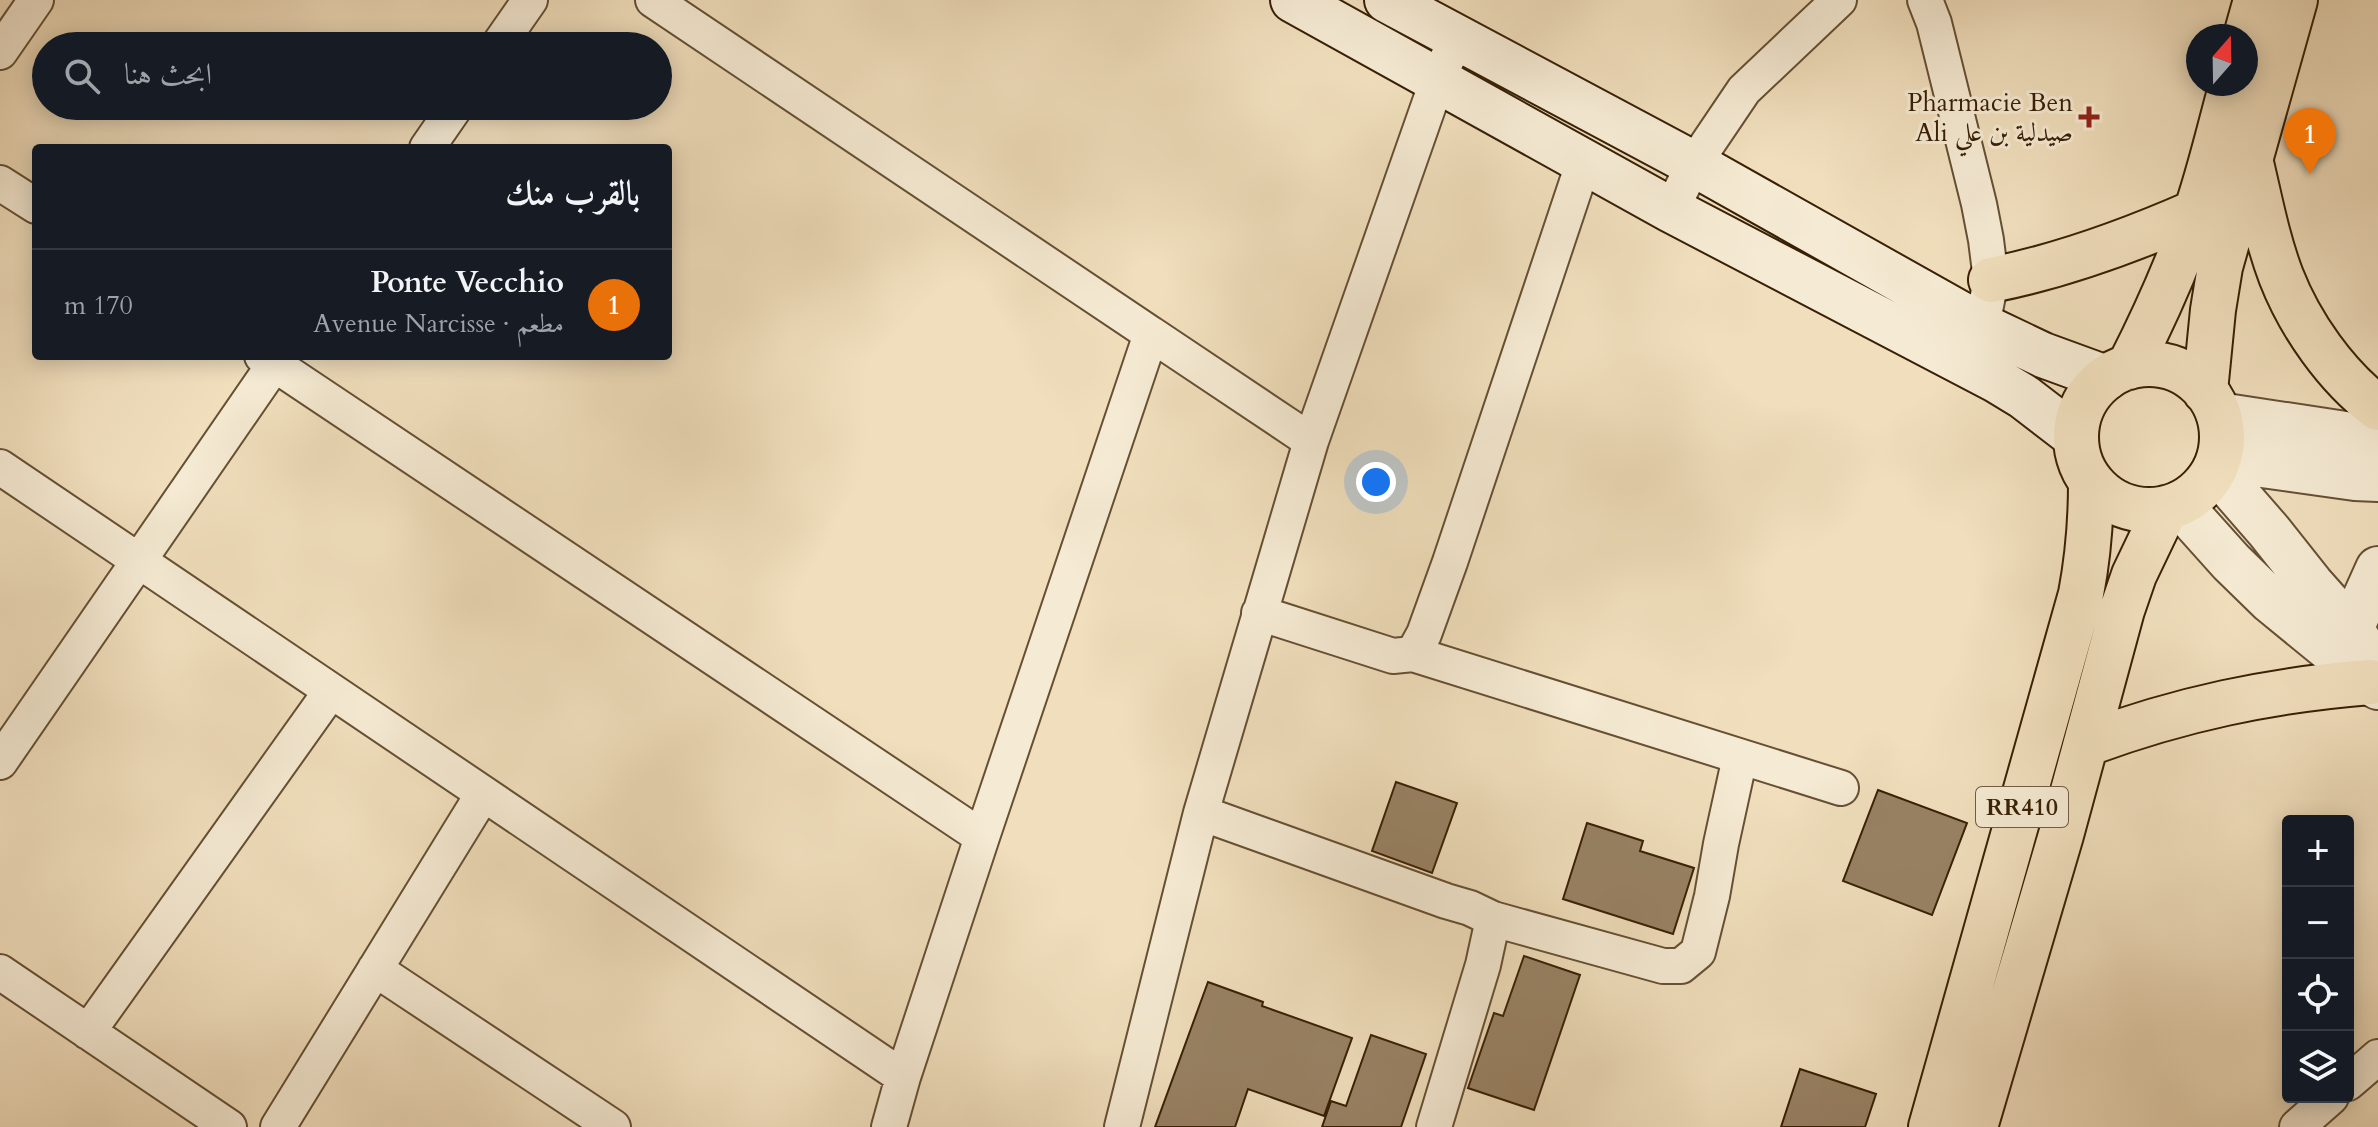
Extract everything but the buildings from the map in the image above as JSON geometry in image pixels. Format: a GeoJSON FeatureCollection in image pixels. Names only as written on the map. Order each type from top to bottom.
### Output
{"type":"FeatureCollection","features":[{"type":"Feature","properties":{"kind":"highway"},"geometry":{"type":"LineString","coordinates":[[2249,24],[2256,0]]}},
{"type":"Feature","properties":{"kind":"highway"},"geometry":{"type":"LineString","coordinates":[[2217,464],[2222,437],[2212,403],[2213,310],[2220,267],[2295,0]]}},
{"type":"Feature","properties":{"kind":"highway"},"geometry":{"type":"LineString","coordinates":[[2118,372],[2165,291],[2196,212],[2229,96]]}},
{"type":"Feature","properties":{"kind":"highway"},"geometry":{"type":"LineString","coordinates":[[2250,161],[2269,240],[2282,278],[2300,313],[2346,377],[2378,408]]}},
{"type":"Feature","properties":{"kind":"highway"},"geometry":{"type":"LineString","coordinates":[[1991,280],[2032,272],[2102,251],[2196,212]]}},
{"type":"Feature","properties":{"kind":"highway"},"geometry":{"type":"LineString","coordinates":[[2076,437],[2077,419],[2093,389],[2118,372],[2157,365],[2184,373],[2212,403]]}},
{"type":"Feature","properties":{"kind":"highway","name":"RR410"},"geometry":{"type":"LineString","coordinates":[[1931,1127],[2081,594],[2089,545],[2091,483],[2077,453],[2076,437]]}},
{"type":"Feature","properties":{"kind":"highway","name":"RR410"},"geometry":{"type":"LineString","coordinates":[[1975,1127],[2122,610],[2149,542],[2172,506],[2200,490],[2217,464]]}},
{"type":"Feature","properties":{"kind":"highway"},"geometry":{"type":"LineString","coordinates":[[2091,483],[2106,497],[2125,506],[2145,510],[2172,506]]}},
{"type":"Feature","properties":{"kind":"highway"},"geometry":{"type":"LineString","coordinates":[[2086,744],[2132,727],[2225,701],[2375,680]]}},
{"type":"Feature","properties":{"kind":"main road"},"geometry":{"type":"LineString","coordinates":[[1293,0],[1671,210],[1986,375],[2024,397],[2076,437]]}},
{"type":"Feature","properties":{"kind":"main road"},"geometry":{"type":"LineString","coordinates":[[1387,0],[1694,164],[1982,326],[2043,355],[2118,372]]}},
{"type":"Feature","properties":{"kind":"main road"},"geometry":{"type":"LineString","coordinates":[[2212,403],[2378,439]]}},
{"type":"Feature","properties":{"kind":"main road"},"geometry":{"type":"LineString","coordinates":[[2217,464],[2378,479]]}},
{"type":"Feature","properties":{"kind":"main road"},"geometry":{"type":"LineString","coordinates":[[2217,464],[2311,584],[2351,629],[2375,680]]}},
{"type":"Feature","properties":{"kind":"main road"},"geometry":{"type":"LineString","coordinates":[[2172,506],[2271,601],[2375,680]]}},
{"type":"Feature","properties":{"kind":"main road"},"geometry":{"type":"LineString","coordinates":[[2351,629],[2378,569]]}},
{"type":"Feature","properties":{"kind":"street"},"geometry":{"type":"LineString","coordinates":[[0,52],[36,0]]}},
{"type":"Feature","properties":{"kind":"street"},"geometry":{"type":"LineString","coordinates":[[508,32],[530,0]]}},
{"type":"Feature","properties":{"kind":"street"},"geometry":{"type":"LineString","coordinates":[[653,0],[1311,441]]}},
{"type":"Feature","properties":{"kind":"street"},"geometry":{"type":"LineString","coordinates":[[1671,210],[1694,164],[1744,90],[1839,0]]}},
{"type":"Feature","properties":{"kind":"street"},"geometry":{"type":"LineString","coordinates":[[1925,0],[1934,23],[1979,204],[1991,280],[1982,326]]}},
{"type":"Feature","properties":{"kind":"street"},"geometry":{"type":"LineString","coordinates":[[1122,1127],[1201,813],[1311,441],[1438,79],[1456,39]]}},
{"type":"Feature","properties":{"kind":"street"},"geometry":{"type":"LineString","coordinates":[[430,144],[446,120]]}},
{"type":"Feature","properties":{"kind":"street"},"geometry":{"type":"LineString","coordinates":[[1413,654],[1424,634],[1450,562],[1584,161]]}},
{"type":"Feature","properties":{"kind":"street"},"geometry":{"type":"LineString","coordinates":[[0,183],[32,203]]}},
{"type":"Feature","properties":{"kind":"street"},"geometry":{"type":"LineString","coordinates":[[889,1127],[982,837],[1151,334]]}},
{"type":"Feature","properties":{"kind":"street"},"geometry":{"type":"LineString","coordinates":[[0,762],[140,562],[271,360]]}},
{"type":"Feature","properties":{"kind":"street"},"geometry":{"type":"LineString","coordinates":[[273,360],[982,837]]}},
{"type":"Feature","properties":{"kind":"street"},"geometry":{"type":"LineString","coordinates":[[0,467],[903,1077]]}},
{"type":"Feature","properties":{"kind":"street"},"geometry":{"type":"LineString","coordinates":[[1259,613],[1393,656],[1413,654],[1841,788]]}},
{"type":"Feature","properties":{"kind":"street"},"geometry":{"type":"LineString","coordinates":[[88,1032],[331,691]]}},
{"type":"Feature","properties":{"kind":"street"},"geometry":{"type":"LineString","coordinates":[[1201,813],[1470,908],[1493,919],[1663,966],[1681,966],[1698,952],[1740,757]]}},
{"type":"Feature","properties":{"kind":"street"},"geometry":{"type":"LineString","coordinates":[[278,1127],[483,794]]}},
{"type":"Feature","properties":{"kind":"street"},"geometry":{"type":"LineString","coordinates":[[1434,1127],[1483,965],[1493,919]]}},
{"type":"Feature","properties":{"kind":"street"},"geometry":{"type":"LineString","coordinates":[[375,969],[613,1127]]}},
{"type":"Feature","properties":{"kind":"street"},"geometry":{"type":"LineString","coordinates":[[0,972],[229,1127]]}},
{"type":"Feature","properties":{"kind":"street"},"geometry":{"type":"LineString","coordinates":[[2354,1078],[2378,1057]]}},
{"type":"Feature","properties":{"kind":"street"},"geometry":{"type":"LineString","coordinates":[[2297,1127],[2324,1103]]}},
{"type":"Feature","properties":{"kind":"place","name":"Pharmacie Ben Ali صيدلية بن علي"},"geometry":{"type":"Point","coordinates":[2089,117]}},
{"type":"Feature","properties":{"kind":"place","name":"Ponte Vecchio"},"geometry":{"type":"Point","coordinates":[2310,174]}}]}
